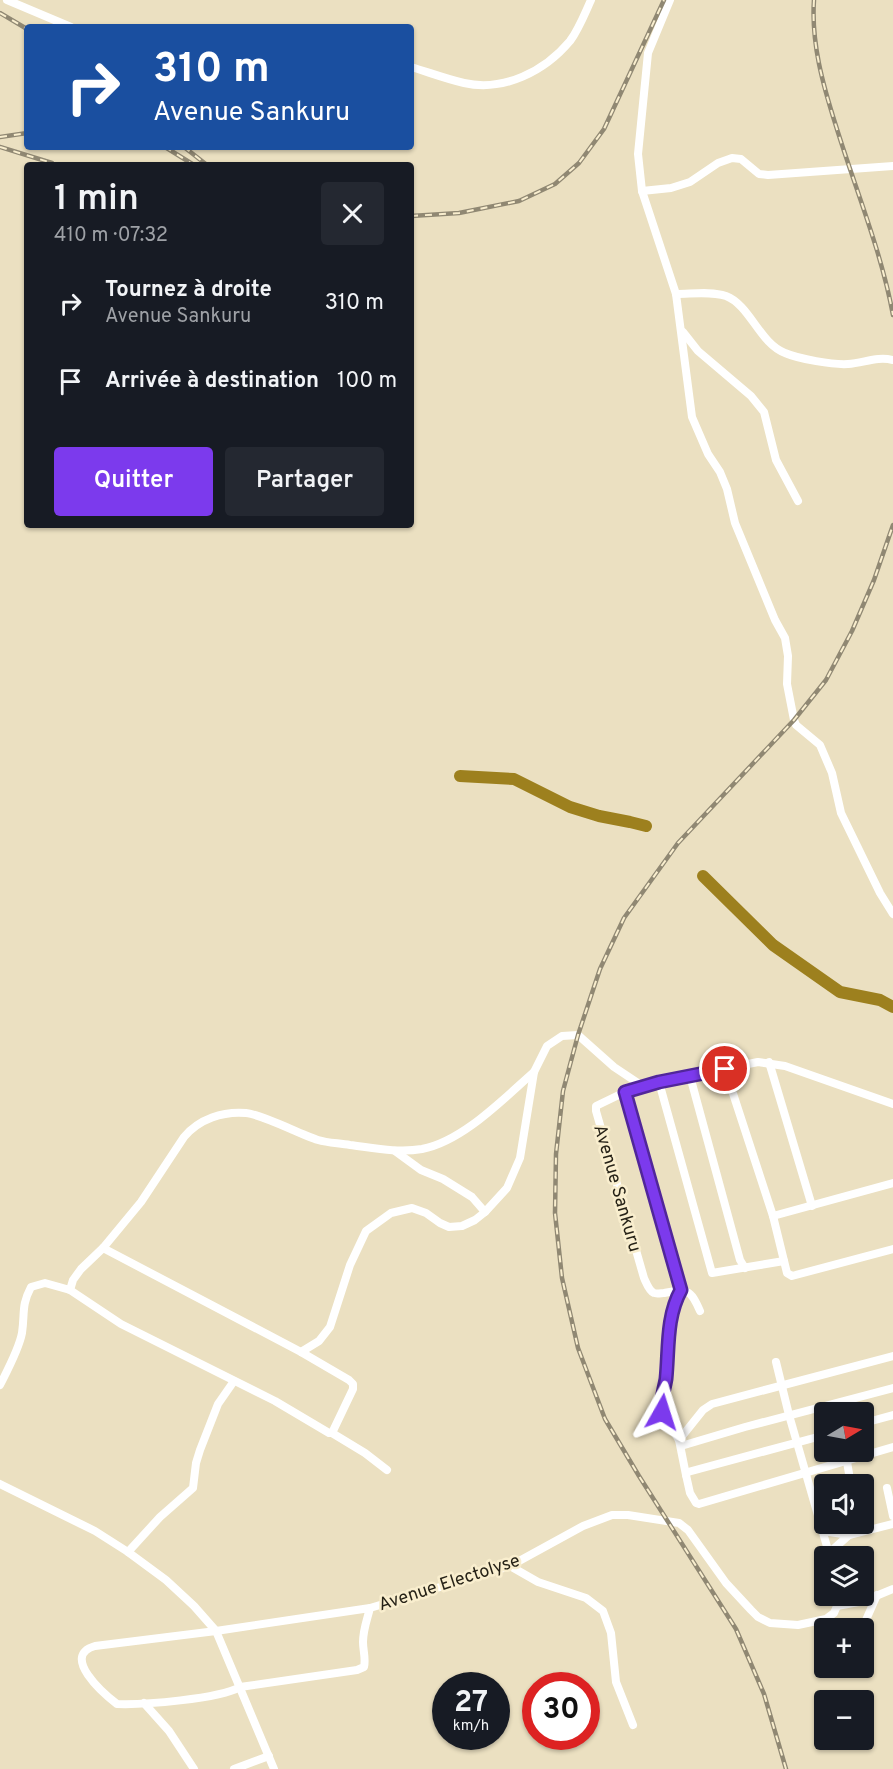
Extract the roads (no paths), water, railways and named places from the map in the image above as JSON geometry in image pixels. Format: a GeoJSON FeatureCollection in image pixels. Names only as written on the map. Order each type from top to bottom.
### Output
{"type":"FeatureCollection","features":[{"type":"Feature","properties":{"kind":"street"},"geometry":{"type":"LineString","coordinates":[[6,0],[64,24]]}},
{"type":"Feature","properties":{"kind":"street"},"geometry":{"type":"LineString","coordinates":[[414,68],[466,84],[494,84],[519,79],[539,70],[570,40],[591,0]]}},
{"type":"Feature","properties":{"kind":"street"},"geometry":{"type":"LineString","coordinates":[[670,0],[648,53],[638,154],[642,190],[676,294],[692,417],[708,454],[728,489],[735,523],[785,638],[788,656],[787,684],[796,725],[820,745],[832,773],[841,813],[880,893],[893,914]]}},
{"type":"Feature","properties":{"kind":"street"},"geometry":{"type":"LineString","coordinates":[[642,190],[671,188],[690,182],[718,163],[732,158],[741,159],[759,174],[768,175],[893,166]]}},
{"type":"Feature","properties":{"kind":"street"},"geometry":{"type":"LineString","coordinates":[[676,294],[718,294],[729,297],[776,349],[786,354],[829,363],[846,364],[862,363],[878,357],[893,360]]}},
{"type":"Feature","properties":{"kind":"street"},"geometry":{"type":"LineString","coordinates":[[682,331],[698,351],[751,396],[764,412],[776,460],[798,501]]}},
{"type":"Feature","properties":{"kind":"street"},"geometry":{"type":"LineString","coordinates":[[301,1352],[320,1341],[330,1327],[350,1265],[366,1231],[391,1213],[412,1208],[426,1212],[449,1227],[462,1226],[485,1212],[507,1188],[520,1158],[534,1072],[547,1046],[562,1036],[578,1035],[614,1067],[644,1087]]}},
{"type":"Feature","properties":{"kind":"street","name":"Avenue Sankuru"},"geometry":{"type":"LineString","coordinates":[[681,1290],[654,1293],[644,1278],[596,1106],[625,1092],[659,1082],[758,1062],[785,1066],[893,1104]]}},
{"type":"Feature","properties":{"kind":"street"},"geometry":{"type":"LineString","coordinates":[[769,1062],[812,1206]]}},
{"type":"Feature","properties":{"kind":"street"},"geometry":{"type":"LineString","coordinates":[[725,1069],[772,1216],[787,1273],[792,1276],[893,1249]]}},
{"type":"Feature","properties":{"kind":"street"},"geometry":{"type":"LineString","coordinates":[[70,1290],[81,1269],[103,1248],[141,1202],[184,1137],[202,1121],[228,1114],[247,1113],[320,1141],[395,1151],[423,1148],[448,1139],[474,1123],[534,1072]]}},
{"type":"Feature","properties":{"kind":"street"},"geometry":{"type":"LineString","coordinates":[[690,1076],[740,1260],[745,1268]]}},
{"type":"Feature","properties":{"kind":"street"},"geometry":{"type":"LineString","coordinates":[[659,1082],[712,1273],[784,1261]]}},
{"type":"Feature","properties":{"kind":"street"},"geometry":{"type":"LineString","coordinates":[[625,1092],[681,1290],[671,1318],[665,1383],[660,1399],[662,1412],[680,1443],[681,1459],[690,1493],[699,1504],[847,1462],[849,1474]]}},
{"type":"Feature","properties":{"kind":"street"},"geometry":{"type":"LineString","coordinates":[[395,1151],[421,1170],[443,1179],[472,1197],[485,1212]]}},
{"type":"Feature","properties":{"kind":"street"},"geometry":{"type":"LineString","coordinates":[[772,1216],[893,1183]]}},
{"type":"Feature","properties":{"kind":"street"},"geometry":{"type":"LineString","coordinates":[[103,1248],[301,1352],[353,1384],[332,1433]]}},
{"type":"Feature","properties":{"kind":"street"},"geometry":{"type":"LineString","coordinates":[[0,1385],[19,1345],[22,1332],[23,1301],[31,1287],[45,1283],[70,1290],[121,1324],[275,1401],[365,1453],[387,1470]]}},
{"type":"Feature","properties":{"kind":"street"},"geometry":{"type":"LineString","coordinates":[[681,1290],[691,1293],[700,1311]]}},
{"type":"Feature","properties":{"kind":"street"},"geometry":{"type":"LineString","coordinates":[[680,1443],[703,1410],[712,1404],[780,1384],[893,1356]]}},
{"type":"Feature","properties":{"kind":"street"},"geometry":{"type":"LineString","coordinates":[[776,1362],[780,1384],[814,1500]]}},
{"type":"Feature","properties":{"kind":"street"},"geometry":{"type":"LineString","coordinates":[[128,1552],[160,1517],[193,1488],[196,1463],[218,1404],[234,1381]]}},
{"type":"Feature","properties":{"kind":"street"},"geometry":{"type":"LineString","coordinates":[[680,1443],[893,1388]]}},
{"type":"Feature","properties":{"kind":"street"},"geometry":{"type":"LineString","coordinates":[[874,1420],[893,1415]]}},
{"type":"Feature","properties":{"kind":"street"},"geometry":{"type":"LineString","coordinates":[[686,1475],[688,1472],[814,1438]]}},
{"type":"Feature","properties":{"kind":"street"},"geometry":{"type":"LineString","coordinates":[[874,1453],[893,1447]]}},
{"type":"Feature","properties":{"kind":"street"},"geometry":{"type":"LineString","coordinates":[[0,1484],[95,1531],[128,1552],[166,1580],[216,1631],[274,1769]]}},
{"type":"Feature","properties":{"kind":"street"},"geometry":{"type":"LineString","coordinates":[[887,1488],[893,1516]]}},
{"type":"Feature","properties":{"kind":"street","name":"Avenue Electolyse"},"geometry":{"type":"LineString","coordinates":[[370,1608],[363,1644],[366,1661],[364,1667],[357,1670],[240,1687],[222,1694],[117,1704],[108,1698],[85,1672],[81,1658],[86,1650],[95,1646],[370,1608],[510,1566],[583,1526],[612,1515],[647,1517],[679,1523],[688,1530],[726,1583],[758,1617],[770,1623],[798,1625],[826,1619],[834,1613],[837,1606]]}},
{"type":"Feature","properties":{"kind":"street"},"geometry":{"type":"LineString","coordinates":[[874,1526],[893,1524]]}},
{"type":"Feature","properties":{"kind":"street"},"geometry":{"type":"LineString","coordinates":[[842,1534],[849,1535]]}},
{"type":"Feature","properties":{"kind":"street"},"geometry":{"type":"LineString","coordinates":[[838,1546],[849,1535]]}},
{"type":"Feature","properties":{"kind":"street"},"geometry":{"type":"LineString","coordinates":[[510,1566],[538,1582],[586,1598],[603,1611],[611,1633],[616,1682],[633,1725]]}},
{"type":"Feature","properties":{"kind":"street"},"geometry":{"type":"LineString","coordinates":[[874,1596],[893,1589]]}},
{"type":"Feature","properties":{"kind":"street"},"geometry":{"type":"LineString","coordinates":[[867,1618],[878,1594]]}},
{"type":"Feature","properties":{"kind":"street"},"geometry":{"type":"LineString","coordinates":[[144,1703],[169,1731],[194,1769]]}},
{"type":"Feature","properties":{"kind":"street"},"geometry":{"type":"LineString","coordinates":[[234,1769],[269,1756]]}},
{"type":"Feature","properties":{"kind":"waterway"},"geometry":{"type":"LineString","coordinates":[[460,776],[514,779],[570,807],[646,826]]}},
{"type":"Feature","properties":{"kind":"waterway"},"geometry":{"type":"LineString","coordinates":[[703,876],[773,945],[840,992],[880,1000],[893,1007]]}},
{"type":"Feature","properties":{"kind":"railway"},"geometry":{"type":"LineString","coordinates":[[414,216],[459,213],[519,201],[555,184],[579,163],[604,129],[664,0]]}},
{"type":"Feature","properties":{"kind":"railway"},"geometry":{"type":"LineString","coordinates":[[814,0],[816,48],[831,111],[875,243],[893,315]]}},
{"type":"Feature","properties":{"kind":"railway"},"geometry":{"type":"LineString","coordinates":[[0,13],[24,27]]}},
{"type":"Feature","properties":{"kind":"railway"},"geometry":{"type":"LineString","coordinates":[[0,137],[24,133]]}},
{"type":"Feature","properties":{"kind":"railway"},"geometry":{"type":"LineString","coordinates":[[0,147],[49,162]]}},
{"type":"Feature","properties":{"kind":"railway"},"geometry":{"type":"LineString","coordinates":[[170,150],[189,162]]}},
{"type":"Feature","properties":{"kind":"railway"},"geometry":{"type":"LineString","coordinates":[[188,150],[203,162]]}},
{"type":"Feature","properties":{"kind":"railway"},"geometry":{"type":"LineString","coordinates":[[786,1769],[764,1694],[736,1629],[605,1419],[578,1348],[562,1278],[555,1213],[556,1154],[563,1091],[578,1035],[600,969],[624,918],[678,843],[794,720],[826,680],[852,631],[874,580],[893,525]]}}]}
